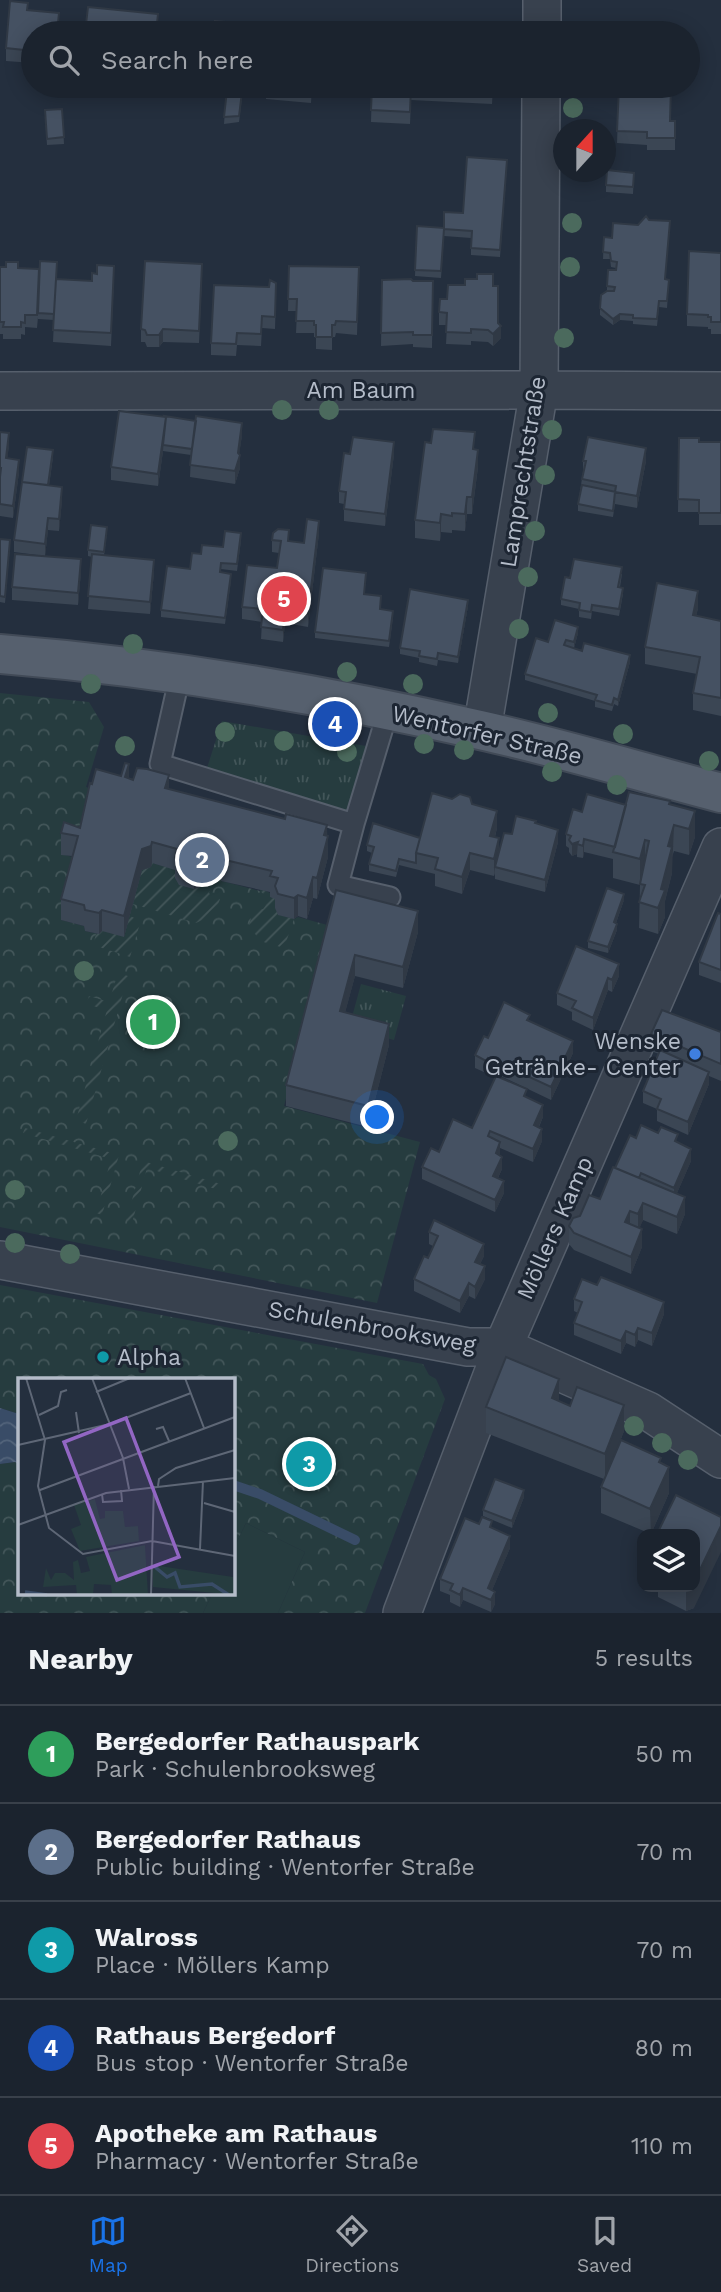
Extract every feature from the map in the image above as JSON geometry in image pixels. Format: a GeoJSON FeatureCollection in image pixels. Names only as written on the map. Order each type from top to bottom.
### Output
{"type":"FeatureCollection","features":[{"type":"Feature","properties":{"kind":"main road","name":"Wentorfer Straße"},"geometry":{"type":"LineString","coordinates":[[0,654],[228,681],[388,711],[482,730],[721,793]]}},
{"type":"Feature","properties":{"kind":"street"},"geometry":{"type":"LineString","coordinates":[[542,0],[542,21]]}},
{"type":"Feature","properties":{"kind":"street","name":"Lamprechtstraße"},"geometry":{"type":"LineString","coordinates":[[482,730],[539,390],[541,98]]}},
{"type":"Feature","properties":{"kind":"street","name":"Am Baum"},"geometry":{"type":"LineString","coordinates":[[0,391],[721,391]]}},
{"type":"Feature","properties":{"kind":"street","name":"Möllers Kamp"},"geometry":{"type":"LineString","coordinates":[[402,1613],[503,1347],[721,847]]}},
{"type":"Feature","properties":{"kind":"street","name":"Schulenbrooksweg"},"geometry":{"type":"LineString","coordinates":[[0,1260],[468,1347],[503,1347],[648,1411],[721,1459]]}},
{"type":"Feature","properties":{"kind":"lane"},"geometry":{"type":"LineString","coordinates":[[180,675],[160,764],[354,824]]}},
{"type":"Feature","properties":{"kind":"lane"},"geometry":{"type":"LineString","coordinates":[[388,711],[338,884],[390,898]]}},
{"type":"Feature","properties":{"kind":"green space"},"geometry":{"type":"Polygon","coordinates":[[[0,693],[89,702],[104,727],[86,787],[96,790],[82,834],[61,854],[72,857],[61,920],[84,926],[85,931],[99,934],[142,870],[151,867],[152,863],[210,880],[212,875],[222,881],[260,891],[261,889],[278,899],[294,919],[298,917],[331,926],[284,1106],[420,1142],[377,1303],[0,1227],[0,693]]]}},
{"type":"Feature","properties":{"kind":"green space"},"geometry":{"type":"Polygon","coordinates":[[[222,721],[366,746],[347,812],[207,768],[222,721]]]}},
{"type":"Feature","properties":{"kind":"green space"},"geometry":{"type":"Polygon","coordinates":[[[152,863],[210,880],[212,875],[222,877],[221,881],[211,885],[209,893],[220,899],[215,914],[196,923],[133,904],[142,870],[151,867],[152,863]]]}},
{"type":"Feature","properties":{"kind":"green space"},"geometry":{"type":"Polygon","coordinates":[[[261,889],[275,898],[278,915],[294,919],[284,948],[260,941],[249,925],[254,909],[263,909],[266,905],[267,897],[261,889]]]}},
{"type":"Feature","properties":{"kind":"green space"},"geometry":{"type":"Polygon","coordinates":[[[129,916],[141,920],[130,957],[93,945],[96,934],[102,931],[124,936],[129,916]]]}},
{"type":"Feature","properties":{"kind":"green space"},"geometry":{"type":"Polygon","coordinates":[[[118,973],[128,976],[86,1124],[76,1120],[107,1010],[86,1004],[89,996],[109,1002],[118,973]]]}},
{"type":"Feature","properties":{"kind":"green space"},"geometry":{"type":"Polygon","coordinates":[[[361,984],[406,996],[394,1040],[349,1028],[361,984]]]}},
{"type":"Feature","properties":{"kind":"green space"},"geometry":{"type":"Polygon","coordinates":[[[25,1128],[119,1155],[102,1215],[96,1213],[111,1159],[23,1133],[25,1128]]]}},
{"type":"Feature","properties":{"kind":"green space"},"geometry":{"type":"Polygon","coordinates":[[[143,1161],[224,1185],[222,1191],[147,1168],[132,1223],[126,1221],[143,1161]]]}},
{"type":"Feature","properties":{"kind":"green space"},"geometry":{"type":"Polygon","coordinates":[[[0,1285],[423,1364],[429,1375],[436,1379],[445,1399],[365,1613],[278,1613],[305,1552],[246,1523],[234,1548],[234,1378],[18,1378],[18,1414],[0,1408],[0,1285]]]}},
{"type":"Feature","properties":{"kind":"green space"},"geometry":{"type":"Polygon","coordinates":[[[0,1464],[18,1464],[18,1596],[211,1596],[203,1613],[0,1613],[0,1464]]]}},
{"type":"Feature","properties":{"kind":"green space"},"geometry":{"type":"Polygon","coordinates":[[[246,1523],[305,1552],[278,1613],[203,1613],[211,1596],[234,1596],[234,1548],[246,1523]]]}},
{"type":"Feature","properties":{"kind":"water"},"geometry":{"type":"Polygon","coordinates":[[[0,1408],[18,1414],[18,1464],[0,1464],[0,1408]]]}},
{"type":"Feature","properties":{"kind":"building"},"geometry":{"type":"Polygon","coordinates":[[[10,1],[28,3],[27,10],[59,13],[58,21],[21,21],[21,50],[6,48],[10,1]]]}},
{"type":"Feature","properties":{"kind":"building"},"geometry":{"type":"Polygon","coordinates":[[[88,7],[158,14],[157,21],[86,21],[88,7]]]}},
{"type":"Feature","properties":{"kind":"building"},"geometry":{"type":"Polygon","coordinates":[[[226,98],[241,98],[239,116],[224,117],[226,98]]]}},
{"type":"Feature","properties":{"kind":"building"},"geometry":{"type":"Polygon","coordinates":[[[372,98],[411,98],[410,112],[371,110],[372,98]]]}},
{"type":"Feature","properties":{"kind":"building"},"geometry":{"type":"Polygon","coordinates":[[[618,98],[671,98],[670,121],[675,121],[675,138],[647,138],[647,132],[617,131],[618,98]]]}},
{"type":"Feature","properties":{"kind":"building"},"geometry":{"type":"Polygon","coordinates":[[[62,109],[64,137],[47,139],[45,110],[62,109]]]}},
{"type":"Feature","properties":{"kind":"building"},"geometry":{"type":"Polygon","coordinates":[[[467,157],[507,160],[500,250],[471,248],[472,231],[444,229],[441,271],[415,270],[417,226],[444,228],[444,212],[463,213],[467,157]]]}},
{"type":"Feature","properties":{"kind":"building"},"geometry":{"type":"Polygon","coordinates":[[[616,171],[634,173],[633,187],[606,185],[606,182],[616,182],[616,171]]]}},
{"type":"Feature","properties":{"kind":"building"},"geometry":{"type":"Polygon","coordinates":[[[646,216],[649,220],[670,221],[665,279],[669,280],[667,301],[659,301],[657,319],[633,318],[633,315],[620,314],[613,319],[600,308],[601,295],[614,291],[615,287],[607,286],[608,270],[616,270],[617,262],[611,261],[610,253],[603,252],[604,237],[612,238],[613,223],[638,225],[646,216]]]}},
{"type":"Feature","properties":{"kind":"building"},"geometry":{"type":"Polygon","coordinates":[[[689,251],[721,253],[721,322],[711,322],[708,315],[687,314],[689,251]]]}},
{"type":"Feature","properties":{"kind":"building"},"geometry":{"type":"Polygon","coordinates":[[[40,261],[57,262],[54,314],[38,313],[40,261]]]}},
{"type":"Feature","properties":{"kind":"building"},"geometry":{"type":"Polygon","coordinates":[[[145,261],[202,264],[199,331],[163,329],[159,335],[147,335],[145,330],[141,329],[145,261]]]}},
{"type":"Feature","properties":{"kind":"building"},"geometry":{"type":"Polygon","coordinates":[[[6,262],[18,262],[18,268],[39,269],[37,315],[25,315],[25,323],[21,322],[21,327],[3,327],[4,322],[0,322],[0,267],[6,267],[6,262]]]}},
{"type":"Feature","properties":{"kind":"building"},"geometry":{"type":"Polygon","coordinates":[[[97,265],[114,266],[111,333],[53,330],[56,279],[92,281],[92,273],[97,274],[97,265]]]}},
{"type":"Feature","properties":{"kind":"building"},"geometry":{"type":"Polygon","coordinates":[[[289,266],[359,267],[357,322],[336,321],[335,325],[332,325],[332,337],[316,337],[314,321],[296,321],[297,299],[288,299],[289,266]]]}},
{"type":"Feature","properties":{"kind":"building"},"geometry":{"type":"Polygon","coordinates":[[[477,274],[493,274],[493,286],[498,286],[498,323],[501,326],[493,334],[488,330],[471,329],[471,333],[446,332],[447,313],[439,312],[440,299],[447,299],[448,285],[465,285],[465,279],[477,279],[477,274]]]}},
{"type":"Feature","properties":{"kind":"building"},"geometry":{"type":"Polygon","coordinates":[[[270,280],[276,283],[275,317],[262,316],[261,334],[237,333],[236,344],[211,343],[214,285],[269,287],[270,280]]]}},
{"type":"Feature","properties":{"kind":"building"},"geometry":{"type":"Polygon","coordinates":[[[382,280],[433,281],[432,335],[413,335],[413,332],[381,333],[382,280]]]}},
{"type":"Feature","properties":{"kind":"building"},"geometry":{"type":"Polygon","coordinates":[[[119,411],[166,417],[158,474],[111,467],[119,411]]]}},
{"type":"Feature","properties":{"kind":"building"},"geometry":{"type":"Polygon","coordinates":[[[165,416],[196,421],[192,449],[163,445],[165,416]]]}},
{"type":"Feature","properties":{"kind":"building"},"geometry":{"type":"Polygon","coordinates":[[[196,416],[242,423],[238,453],[240,455],[235,471],[190,465],[196,416]]]}},
{"type":"Feature","properties":{"kind":"building"},"geometry":{"type":"Polygon","coordinates":[[[433,429],[475,432],[473,449],[478,450],[472,497],[467,497],[465,514],[441,514],[440,523],[415,520],[425,442],[431,443],[433,429]]]}},
{"type":"Feature","properties":{"kind":"building"},"geometry":{"type":"Polygon","coordinates":[[[0,432],[9,433],[6,458],[19,460],[13,506],[0,504],[0,432]]]}},
{"type":"Feature","properties":{"kind":"building"},"geometry":{"type":"Polygon","coordinates":[[[353,437],[394,442],[385,514],[344,509],[346,492],[339,491],[344,453],[350,454],[353,437]]]}},
{"type":"Feature","properties":{"kind":"building"},"geometry":{"type":"Polygon","coordinates":[[[588,437],[646,448],[637,496],[615,492],[616,486],[582,479],[588,437]]]}},
{"type":"Feature","properties":{"kind":"building"},"geometry":{"type":"Polygon","coordinates":[[[679,438],[721,442],[721,513],[699,513],[699,500],[678,499],[679,438]]]}},
{"type":"Feature","properties":{"kind":"building"},"geometry":{"type":"Polygon","coordinates":[[[27,447],[53,450],[48,485],[22,482],[27,447]]]}},
{"type":"Feature","properties":{"kind":"building"},"geometry":{"type":"Polygon","coordinates":[[[22,482],[62,487],[59,519],[48,518],[45,544],[14,540],[22,482]]]}},
{"type":"Feature","properties":{"kind":"building"},"geometry":{"type":"Polygon","coordinates":[[[582,485],[616,492],[613,511],[578,504],[582,485]]]}},
{"type":"Feature","properties":{"kind":"building"},"geometry":{"type":"Polygon","coordinates":[[[307,519],[319,521],[308,614],[285,611],[283,630],[261,627],[263,609],[242,607],[247,565],[277,568],[281,541],[272,540],[273,533],[278,529],[289,530],[288,541],[304,543],[307,519]]]}},
{"type":"Feature","properties":{"kind":"building"},"geometry":{"type":"Polygon","coordinates":[[[91,525],[107,527],[104,552],[88,550],[91,525]]]}},
{"type":"Feature","properties":{"kind":"building"},"geometry":{"type":"Polygon","coordinates":[[[225,531],[241,533],[237,564],[221,563],[220,572],[231,574],[225,618],[161,610],[167,566],[190,569],[192,553],[201,554],[202,545],[223,547],[225,531]]]}},
{"type":"Feature","properties":{"kind":"building"},"geometry":{"type":"Polygon","coordinates":[[[0,539],[10,540],[5,597],[0,596],[0,539]]]}},
{"type":"Feature","properties":{"kind":"building"},"geometry":{"type":"Polygon","coordinates":[[[15,554],[81,559],[78,593],[12,587],[15,554]]]}},
{"type":"Feature","properties":{"kind":"building"},"geometry":{"type":"Polygon","coordinates":[[[92,554],[154,560],[150,602],[88,596],[92,554]]]}},
{"type":"Feature","properties":{"kind":"building"},"geometry":{"type":"Polygon","coordinates":[[[574,559],[622,567],[618,587],[623,588],[619,609],[592,605],[591,612],[579,610],[580,603],[561,599],[565,577],[570,578],[574,559]]]}},
{"type":"Feature","properties":{"kind":"building"},"geometry":{"type":"Polygon","coordinates":[[[323,568],[366,573],[364,594],[381,596],[380,609],[393,611],[389,641],[315,632],[323,568]]]}},
{"type":"Feature","properties":{"kind":"building"},"geometry":{"type":"Polygon","coordinates":[[[657,583],[698,591],[693,615],[721,621],[721,698],[693,693],[700,657],[645,647],[657,583]]]}},
{"type":"Feature","properties":{"kind":"building"},"geometry":{"type":"Polygon","coordinates":[[[410,589],[468,600],[458,657],[438,653],[437,659],[419,656],[420,651],[400,648],[410,589]]]}},
{"type":"Feature","properties":{"kind":"building"},"geometry":{"type":"Polygon","coordinates":[[[555,620],[578,627],[574,642],[566,640],[564,645],[582,651],[584,643],[630,655],[618,700],[614,698],[612,705],[595,700],[597,695],[525,674],[536,638],[548,642],[555,620]]]}},
{"type":"Feature","properties":{"kind":"building"},"geometry":{"type":"Polygon","coordinates":[[[125,763],[129,764],[125,777],[133,780],[137,768],[147,769],[169,775],[165,788],[285,819],[286,814],[327,825],[324,835],[328,836],[317,878],[313,877],[307,898],[278,894],[275,886],[278,878],[270,876],[272,871],[221,859],[222,856],[212,853],[210,859],[203,857],[200,865],[194,868],[179,864],[175,857],[177,849],[152,842],[151,846],[142,849],[124,916],[102,910],[99,913],[85,910],[84,905],[61,899],[78,836],[61,833],[64,822],[80,828],[90,783],[92,784],[96,769],[121,776],[125,763]]]}},
{"type":"Feature","properties":{"kind":"building"},"geometry":{"type":"Polygon","coordinates":[[[629,792],[670,801],[669,804],[695,811],[689,829],[674,825],[668,846],[672,847],[661,889],[665,890],[658,908],[639,902],[645,885],[640,884],[649,841],[645,840],[640,859],[613,852],[629,792]]]}},
{"type":"Feature","properties":{"kind":"building"},"geometry":{"type":"Polygon","coordinates":[[[432,793],[452,799],[460,794],[470,797],[472,804],[497,811],[490,836],[499,838],[494,859],[470,853],[462,877],[435,869],[438,858],[416,853],[432,793]]]}},
{"type":"Feature","properties":{"kind":"building"},"geometry":{"type":"Polygon","coordinates":[[[587,794],[626,805],[615,847],[584,839],[583,846],[577,844],[578,842],[572,844],[569,840],[571,836],[566,834],[573,809],[582,812],[587,794]]]}},
{"type":"Feature","properties":{"kind":"building"},"geometry":{"type":"Polygon","coordinates":[[[516,816],[558,830],[545,880],[495,867],[504,833],[512,834],[516,816]]]}},
{"type":"Feature","properties":{"kind":"building"},"geometry":{"type":"Polygon","coordinates":[[[373,823],[420,838],[416,863],[399,859],[396,871],[369,864],[374,847],[367,845],[373,823]]]}},
{"type":"Feature","properties":{"kind":"building"},"geometry":{"type":"Polygon","coordinates":[[[607,888],[624,894],[608,947],[588,941],[607,888]]]}},
{"type":"Feature","properties":{"kind":"building"},"geometry":{"type":"Polygon","coordinates":[[[336,890],[418,911],[403,967],[355,955],[340,1011],[389,1024],[368,1106],[286,1085],[336,890]]]}},
{"type":"Feature","properties":{"kind":"building"},"geometry":{"type":"Polygon","coordinates":[[[718,913],[721,914],[721,970],[699,962],[718,913]]]}},
{"type":"Feature","properties":{"kind":"building"},"geometry":{"type":"Polygon","coordinates":[[[576,946],[619,964],[612,980],[608,978],[593,1018],[572,1008],[576,1001],[557,993],[576,946]]]}},
{"type":"Feature","properties":{"kind":"building"},"geometry":{"type":"Polygon","coordinates":[[[504,1002],[530,1015],[527,1020],[573,1041],[551,1087],[488,1058],[486,1061],[475,1055],[484,1036],[488,1038],[504,1002]]]}},
{"type":"Feature","properties":{"kind":"building"},"geometry":{"type":"Polygon","coordinates":[[[662,1010],[721,1032],[721,1064],[651,1034],[662,1010]]]}},
{"type":"Feature","properties":{"kind":"building"},"geometry":{"type":"Polygon","coordinates":[[[660,1050],[709,1072],[688,1122],[657,1109],[661,1099],[643,1091],[660,1050]]]}},
{"type":"Feature","properties":{"kind":"building"},"geometry":{"type":"Polygon","coordinates":[[[496,1076],[527,1089],[524,1096],[543,1105],[534,1125],[542,1129],[533,1149],[490,1131],[488,1136],[500,1142],[496,1153],[502,1157],[493,1176],[504,1181],[495,1200],[422,1167],[431,1148],[439,1152],[453,1119],[472,1128],[496,1076]]]}},
{"type":"Feature","properties":{"kind":"building"},"geometry":{"type":"Polygon","coordinates":[[[641,1125],[658,1133],[661,1127],[678,1134],[675,1141],[691,1149],[674,1188],[641,1173],[639,1178],[615,1168],[630,1135],[636,1138],[641,1125]]]}},
{"type":"Feature","properties":{"kind":"building"},"geometry":{"type":"Polygon","coordinates":[[[613,1167],[685,1197],[677,1217],[643,1203],[638,1214],[630,1211],[625,1222],[642,1229],[631,1257],[574,1233],[569,1226],[573,1218],[580,1216],[589,1195],[600,1199],[613,1167]]]}},
{"type":"Feature","properties":{"kind":"building"},"geometry":{"type":"Polygon","coordinates":[[[434,1220],[484,1244],[475,1262],[485,1266],[475,1287],[469,1283],[460,1301],[414,1279],[424,1256],[428,1258],[438,1236],[429,1232],[434,1220]]]}},
{"type":"Feature","properties":{"kind":"building"},"geometry":{"type":"Polygon","coordinates":[[[601,1277],[664,1302],[652,1333],[638,1328],[635,1335],[626,1331],[621,1341],[574,1323],[582,1302],[574,1299],[582,1279],[597,1285],[601,1277]]]}},
{"type":"Feature","properties":{"kind":"building"},"geometry":{"type":"Polygon","coordinates":[[[506,1357],[559,1379],[552,1398],[570,1406],[577,1387],[624,1405],[605,1454],[486,1407],[506,1357]]]}},
{"type":"Feature","properties":{"kind":"building"},"geometry":{"type":"Polygon","coordinates":[[[621,1440],[661,1458],[659,1462],[669,1467],[650,1509],[601,1487],[621,1440]]]}},
{"type":"Feature","properties":{"kind":"building"},"geometry":{"type":"Polygon","coordinates":[[[495,1479],[524,1490],[512,1521],[483,1510],[495,1479]]]}},
{"type":"Feature","properties":{"kind":"building"},"geometry":{"type":"Polygon","coordinates":[[[676,1495],[721,1517],[721,1526],[700,1570],[700,1529],[659,1529],[676,1495]]]}},
{"type":"Feature","properties":{"kind":"building"},"geometry":{"type":"Polygon","coordinates":[[[482,1517],[492,1521],[490,1527],[510,1536],[488,1588],[495,1592],[491,1600],[463,1588],[460,1595],[450,1590],[453,1584],[440,1579],[465,1518],[479,1524],[482,1517]]]}},
{"type":"Feature","properties":{"kind":"waterway"},"geometry":{"type":"LineString","coordinates":[[234,1485],[260,1494],[355,1540]]}},
{"type":"Feature","properties":{"kind":"place","name":"Apotheke am Rathaus"},"geometry":{"type":"Point","coordinates":[284,599]}},
{"type":"Feature","properties":{"kind":"place","name":"Rathaus Bergedorf"},"geometry":{"type":"Point","coordinates":[335,724]}},
{"type":"Feature","properties":{"kind":"place","name":"Bergedorfer Rathaus"},"geometry":{"type":"Point","coordinates":[202,860]}},
{"type":"Feature","properties":{"kind":"place","name":"Bergedorfer Rathauspark"},"geometry":{"type":"Point","coordinates":[153,1022]}},
{"type":"Feature","properties":{"kind":"place","name":"Wenske Getränke- Center"},"geometry":{"type":"Point","coordinates":[695,1054]}},
{"type":"Feature","properties":{"kind":"place","name":"Alpha"},"geometry":{"type":"Point","coordinates":[103,1357]}},
{"type":"Feature","properties":{"kind":"place","name":"Walross"},"geometry":{"type":"Point","coordinates":[309,1464]}}]}
